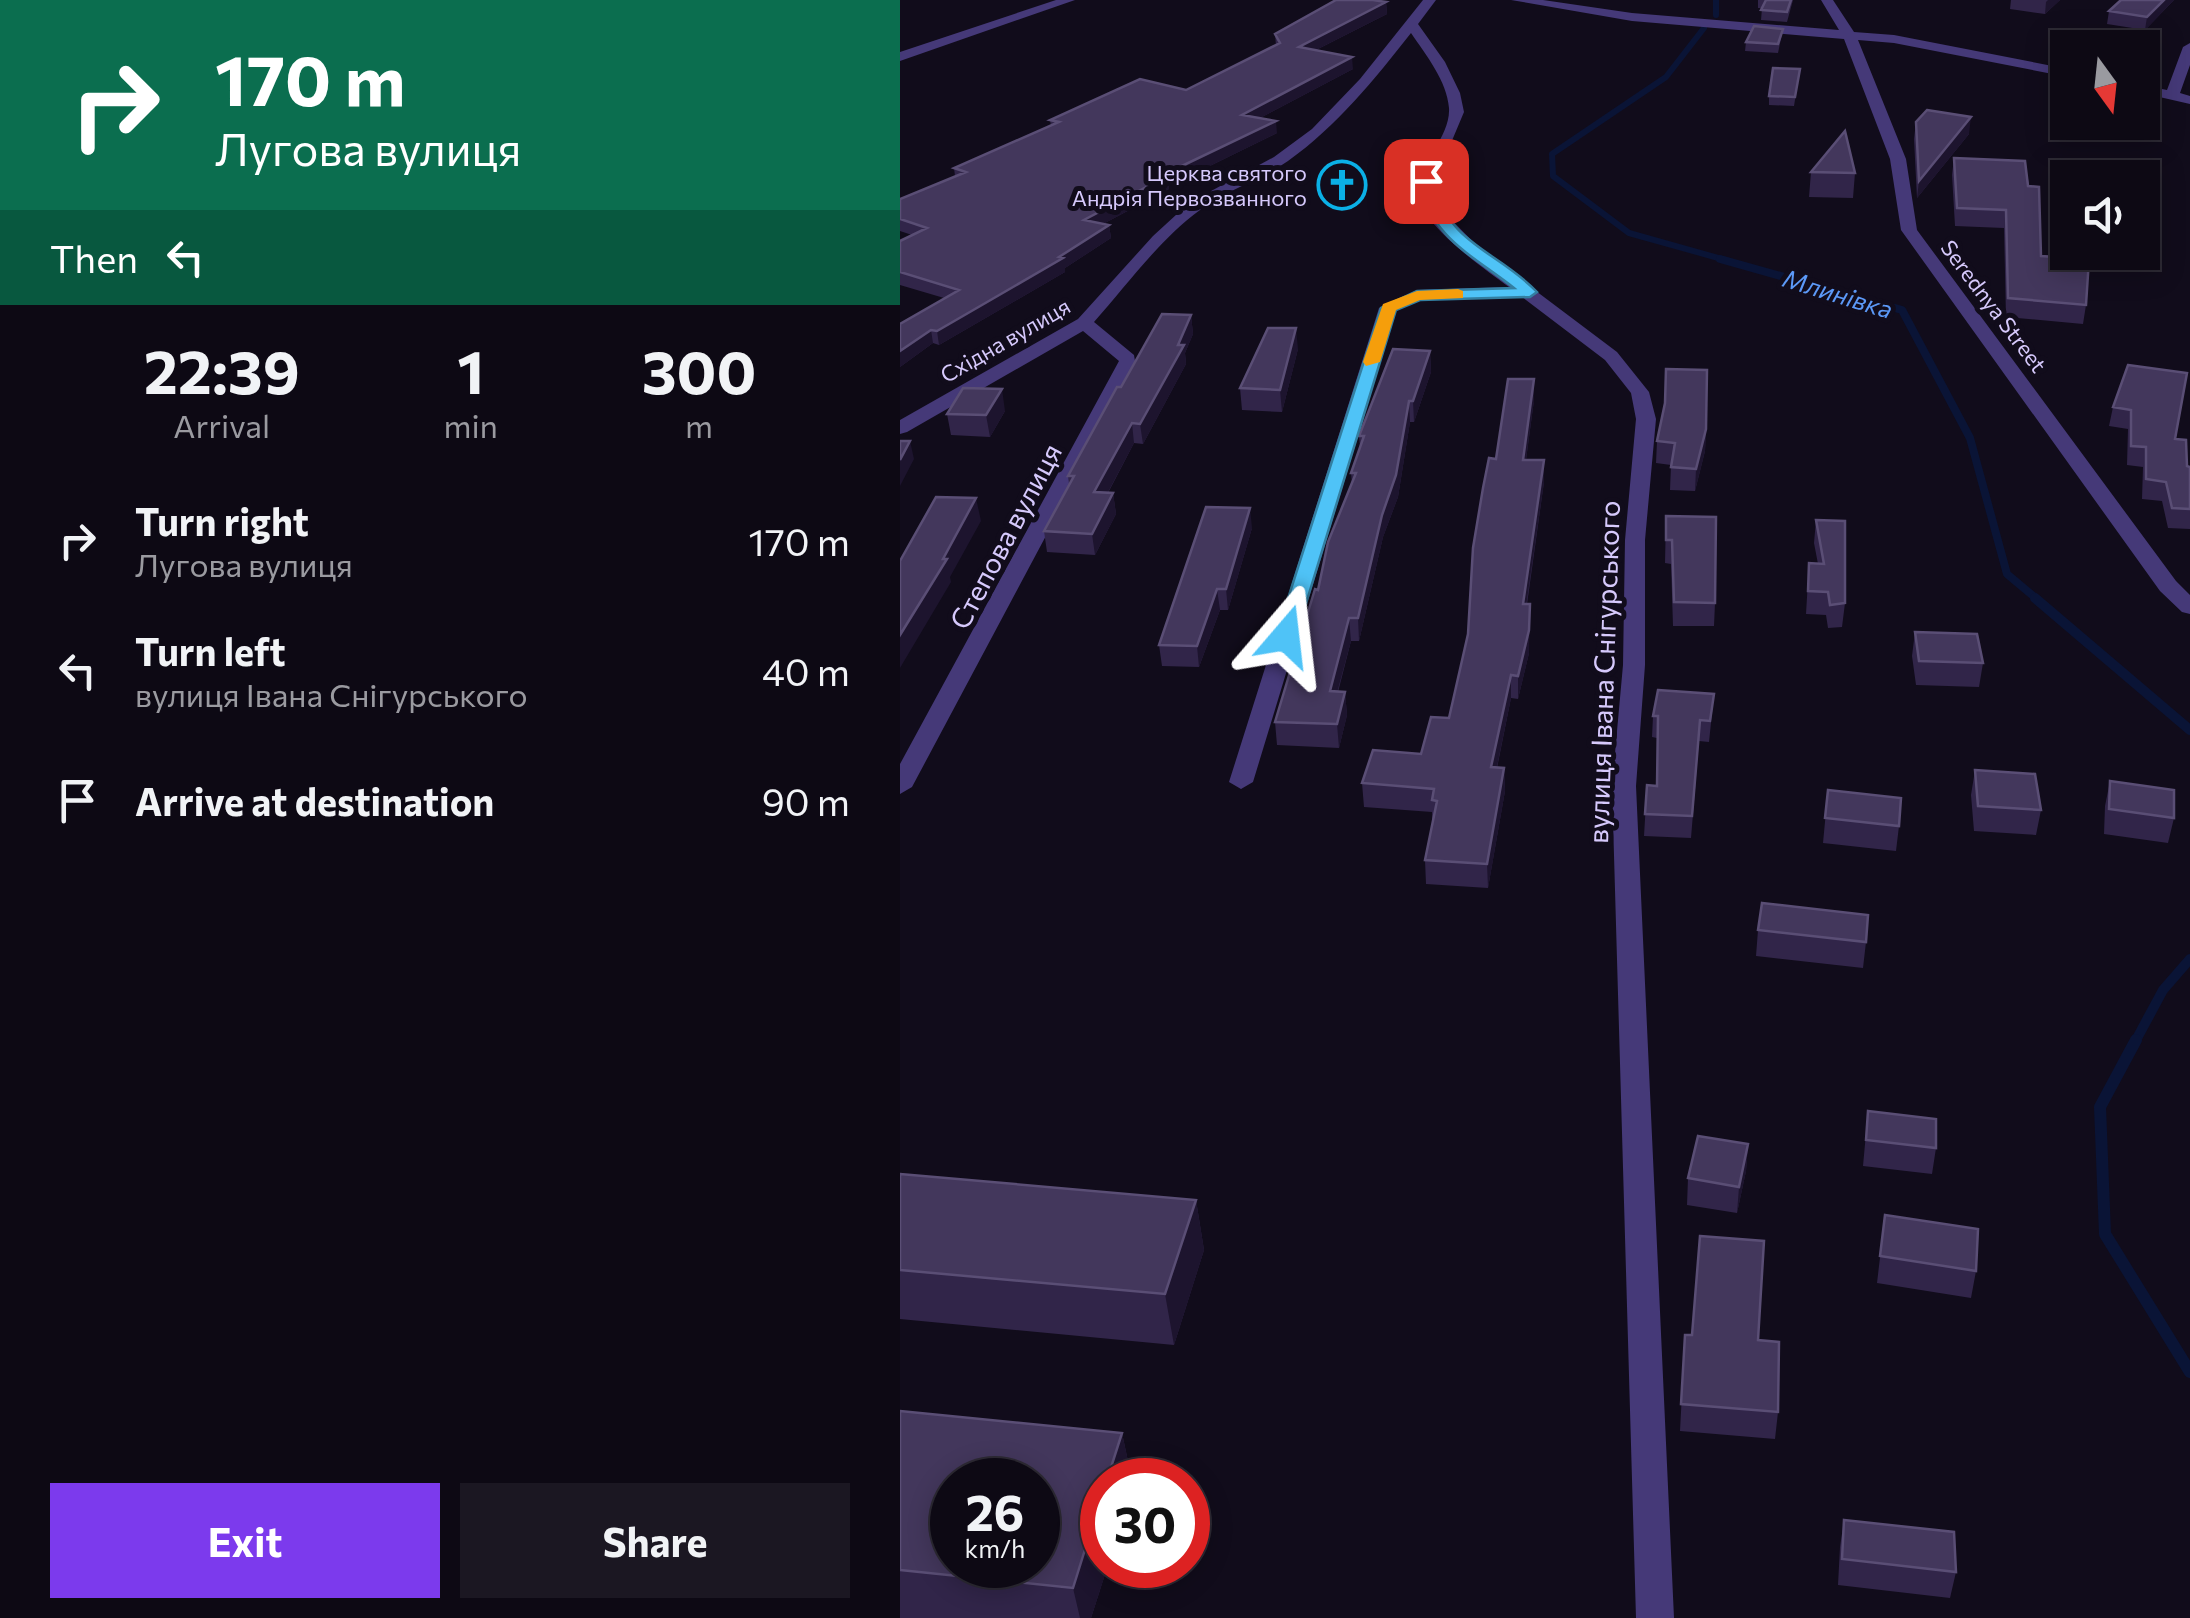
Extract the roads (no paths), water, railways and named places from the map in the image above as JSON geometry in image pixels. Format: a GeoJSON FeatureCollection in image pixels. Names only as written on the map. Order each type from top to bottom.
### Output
{"type":"FeatureCollection","features":[{"type":"Feature","properties":{"kind":"street"},"geometry":{"type":"LineString","coordinates":[[900,57],[1069,0]]}},
{"type":"Feature","properties":{"kind":"street","name":"Східна вулиця"},"geometry":{"type":"LineString","coordinates":[[900,428],[1084,323],[1158,239],[1195,206],[1278,160],[1317,132],[1365,82],[1430,0]]}},
{"type":"Feature","properties":{"kind":"street"},"geometry":{"type":"LineString","coordinates":[[1517,0],[1632,17],[1894,39],[2050,69]]}},
{"type":"Feature","properties":{"kind":"street","name":"Serednya Street"},"geometry":{"type":"LineString","coordinates":[[1827,0],[1850,36],[1898,159],[1909,230],[2094,478],[2168,586],[2190,607]]}},
{"type":"Feature","properties":{"kind":"street","name":"вулиця Івана Снігурського"},"geometry":{"type":"LineString","coordinates":[[1410,23],[1438,62],[1457,112],[1426,181],[1432,209],[1473,252],[1611,356],[1640,392],[1646,418],[1635,540],[1634,665],[1624,786],[1655,1618]]}},
{"type":"Feature","properties":{"kind":"street"},"geometry":{"type":"LineString","coordinates":[[2172,95],[2190,47]]}},
{"type":"Feature","properties":{"kind":"street"},"geometry":{"type":"LineString","coordinates":[[2160,93],[2190,100]]}},
{"type":"Feature","properties":{"kind":"street"},"geometry":{"type":"LineString","coordinates":[[1241,782],[1388,308],[1417,295],[1530,292]]}},
{"type":"Feature","properties":{"kind":"street","name":"Степова вулиця"},"geometry":{"type":"LineString","coordinates":[[900,787],[1126,367],[1128,359],[1084,323]]}},
{"type":"Feature","properties":{"kind":"waterway","name":"Млинівка"},"geometry":{"type":"LineString","coordinates":[[1716,0],[1716,15]]}},
{"type":"Feature","properties":{"kind":"waterway","name":"Млинівка"},"geometry":{"type":"LineString","coordinates":[[1704,28],[1666,77],[1552,154],[1553,176],[1629,233],[1729,261]]}},
{"type":"Feature","properties":{"kind":"waterway","name":"Млинівка"},"geometry":{"type":"LineString","coordinates":[[1720,259],[1902,310],[1970,438],[2007,574],[2038,600]]}},
{"type":"Feature","properties":{"kind":"waterway","name":"Млинівка"},"geometry":{"type":"LineString","coordinates":[[2035,598],[2190,730]]}},
{"type":"Feature","properties":{"kind":"waterway","name":"Млинівка"},"geometry":{"type":"LineString","coordinates":[[2135,1042],[2163,990],[2190,959]]}},
{"type":"Feature","properties":{"kind":"waterway","name":"Млинівка"},"geometry":{"type":"LineString","coordinates":[[2136,1040],[2100,1107],[2105,1234],[2190,1372]]}},
{"type":"Feature","properties":{"kind":"place","name":"Церква святого Андрія Первозванного"},"geometry":{"type":"Point","coordinates":[1342,185]}}]}
